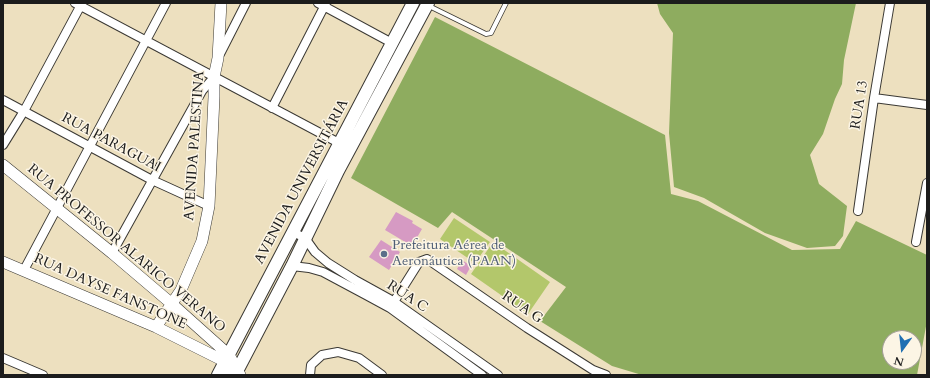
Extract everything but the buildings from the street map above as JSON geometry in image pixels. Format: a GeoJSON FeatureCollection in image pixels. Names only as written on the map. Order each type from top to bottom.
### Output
{"type":"FeatureCollection","features":[{"type":"Feature","properties":{"kind":"main road","name":"AVENIDA PALESTINA"},"geometry":{"type":"LineString","coordinates":[[156,327],[181,290],[202,241],[209,206],[214,77],[218,58],[221,3]]}},
{"type":"Feature","properties":{"kind":"main road","name":"AVENIDA UNIVERSITÁRIA"},"geometry":{"type":"LineString","coordinates":[[218,375],[413,3]]}},
{"type":"Feature","properties":{"kind":"main road","name":"AVENIDA UNIVERSITÁRIA"},"geometry":{"type":"LineString","coordinates":[[236,374],[264,322],[338,171],[426,4]]}},
{"type":"Feature","properties":{"kind":"main road","name":"RUA PROFESSOR ALARICO VERANO"},"geometry":{"type":"LineString","coordinates":[[3,165],[112,253],[172,304],[227,359]]}},
{"type":"Feature","properties":{"kind":"main road"},"geometry":{"type":"LineString","coordinates":[[304,211],[316,217]]}},
{"type":"Feature","properties":{"kind":"main road","name":"RUA DAYSE FANSTONE"},"geometry":{"type":"LineString","coordinates":[[3,262],[227,359]]}},
{"type":"Feature","properties":{"kind":"main road"},"geometry":{"type":"LineString","coordinates":[[250,314],[259,316],[264,322]]}},
{"type":"Feature","properties":{"kind":"main road"},"geometry":{"type":"LineString","coordinates":[[227,359],[236,374]]}},
{"type":"Feature","properties":{"kind":"street"},"geometry":{"type":"LineString","coordinates":[[24,270],[166,3]]}},
{"type":"Feature","properties":{"kind":"street"},"geometry":{"type":"LineString","coordinates":[[218,58],[246,3]]}},
{"type":"Feature","properties":{"kind":"street","name":"RUA 13"},"geometry":{"type":"LineString","coordinates":[[858,210],[874,98],[890,3]]}},
{"type":"Feature","properties":{"kind":"street"},"geometry":{"type":"LineString","coordinates":[[3,145],[24,111],[79,4],[339,143]]}},
{"type":"Feature","properties":{"kind":"street"},"geometry":{"type":"LineString","coordinates":[[272,108],[323,4],[392,43]]}},
{"type":"Feature","properties":{"kind":"street"},"geometry":{"type":"LineString","coordinates":[[112,253],[202,91],[214,77]]}},
{"type":"Feature","properties":{"kind":"street"},"geometry":{"type":"LineString","coordinates":[[874,98],[927,105]]}},
{"type":"Feature","properties":{"kind":"street","name":"RUA PARAGUAI"},"geometry":{"type":"LineString","coordinates":[[3,100],[152,180],[209,206]]}},
{"type":"Feature","properties":{"kind":"street"},"geometry":{"type":"LineString","coordinates":[[916,242],[927,184]]}},
{"type":"Feature","properties":{"kind":"street"},"geometry":{"type":"LineString","coordinates":[[293,232],[305,238]]}},
{"type":"Feature","properties":{"kind":"street","name":"RUA C"},"geometry":{"type":"LineString","coordinates":[[305,238],[315,252],[353,283],[391,305],[498,375]]}},
{"type":"Feature","properties":{"kind":"street","name":"RUA G"},"geometry":{"type":"LineString","coordinates":[[391,305],[419,262],[427,259],[527,328],[593,370],[606,375]]}},
{"type":"Feature","properties":{"kind":"street"},"geometry":{"type":"LineString","coordinates":[[322,272],[328,263]]}},
{"type":"Feature","properties":{"kind":"street","name":"RUA C"},"geometry":{"type":"LineString","coordinates":[[292,266],[308,268],[353,283]]}},
{"type":"Feature","properties":{"kind":"street","name":"RUA C"},"geometry":{"type":"LineString","coordinates":[[391,305],[480,373]]}},
{"type":"Feature","properties":{"kind":"street"},"geometry":{"type":"LineString","coordinates":[[310,375],[311,366],[322,355],[338,352],[359,358],[382,375]]}},
{"type":"Feature","properties":{"kind":"street"},"geometry":{"type":"LineString","coordinates":[[3,358],[43,375]]}},
{"type":"Feature","properties":{"kind":"street"},"geometry":{"type":"LineString","coordinates":[[480,373],[482,364]]}},
{"type":"Feature","properties":{"kind":"lane"},"geometry":{"type":"LineString","coordinates":[[426,4],[486,34],[491,33],[506,3]]}},
{"type":"Feature","properties":{"kind":"green space"},"geometry":{"type":"Polygon","coordinates":[[[657,3],[856,3],[844,60],[842,84],[835,99],[823,134],[810,155],[819,184],[847,206],[843,236],[835,246],[807,248],[765,233],[704,198],[674,187],[669,133],[673,33],[660,14],[657,3]]]}},
{"type":"Feature","properties":{"kind":"green space"},"geometry":{"type":"Polygon","coordinates":[[[435,17],[665,135],[671,194],[698,201],[792,250],[840,249],[856,221],[927,255],[927,321],[922,348],[922,330],[882,330],[882,370],[918,370],[917,375],[642,375],[612,366],[540,321],[566,287],[452,212],[438,228],[351,178],[435,17]]]}},
{"type":"Feature","properties":{"kind":"green space"},"geometry":{"type":"Polygon","coordinates":[[[454,218],[490,242],[475,263],[440,239],[454,218]]]}},
{"type":"Feature","properties":{"kind":"green space"},"geometry":{"type":"Polygon","coordinates":[[[493,242],[550,282],[528,314],[471,274],[493,242]]]}},
{"type":"Feature","properties":{"kind":"place","name":"Prefeitura Aérea de Aeronáutica (PAAN)"},"geometry":{"type":"Point","coordinates":[384,254]}}]}
